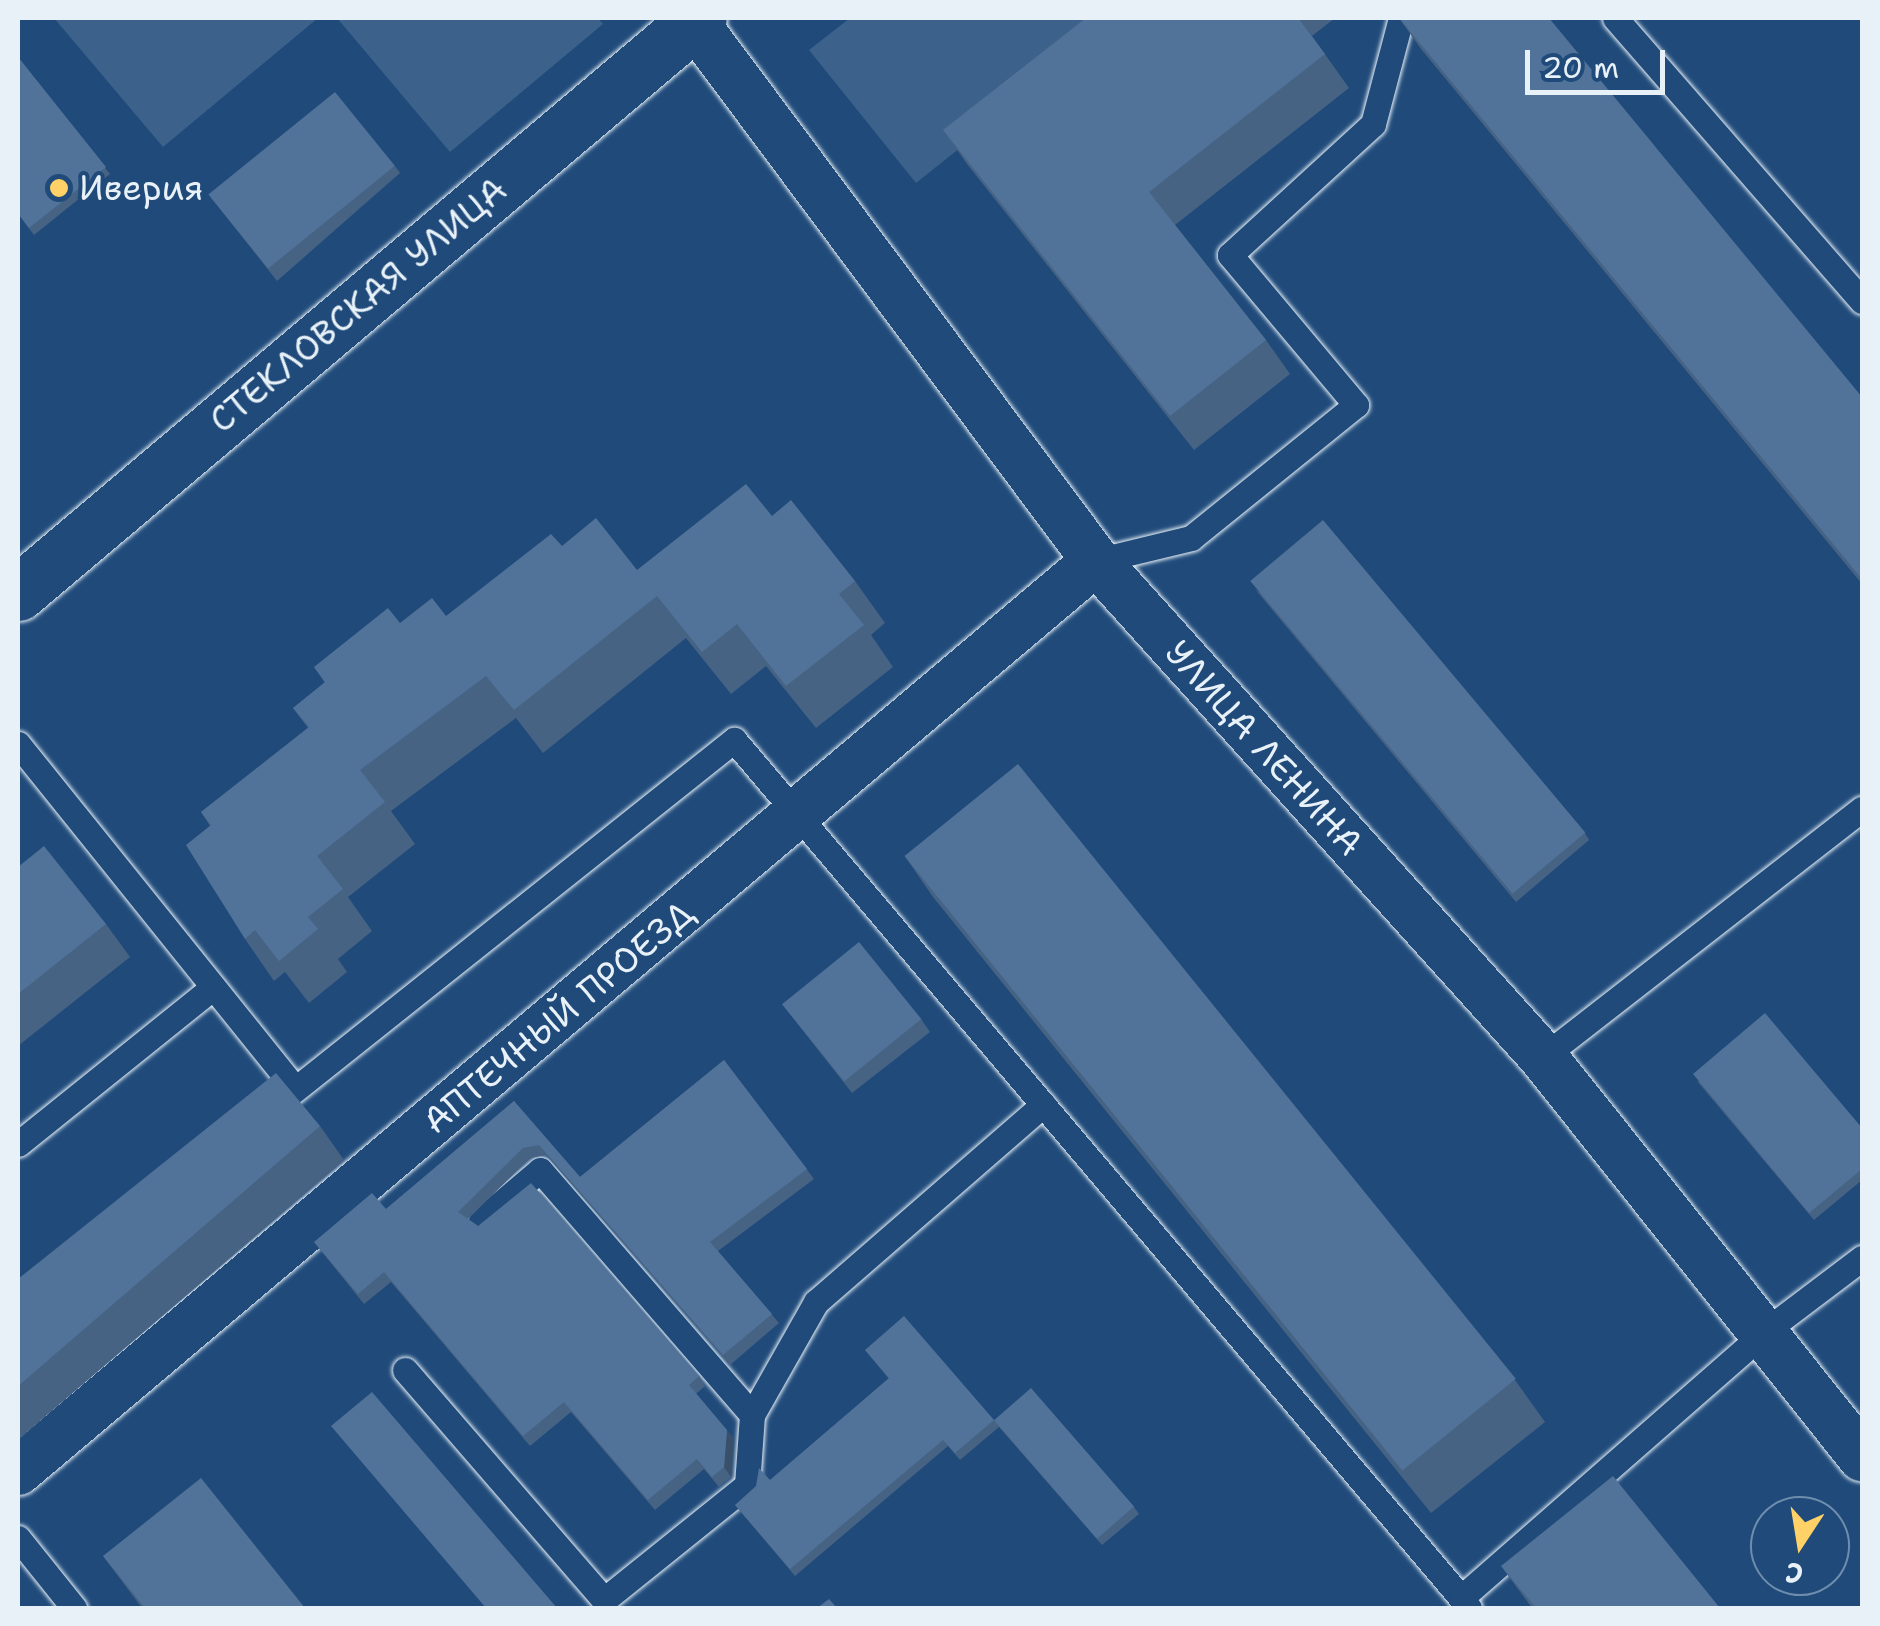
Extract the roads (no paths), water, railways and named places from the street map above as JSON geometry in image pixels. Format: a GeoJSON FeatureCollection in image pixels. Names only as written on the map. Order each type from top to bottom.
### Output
{"type":"FeatureCollection","features":[{"type":"Feature","properties":{"kind":"street","name":"УЛИЦА ЛЕНИНА"},"geometry":{"type":"LineString","coordinates":[[695,19],[1096,561],[1543,1057],[1768,1329],[1862,1457]]}},
{"type":"Feature","properties":{"kind":"street","name":"СТЕКЛОВСКАЯ УЛИЦА"},"geometry":{"type":"LineString","coordinates":[[18,593],[695,19]]}},
{"type":"Feature","properties":{"kind":"street","name":"АПТЕЧНЫЙ ПРОЕЗД"},"geometry":{"type":"LineString","coordinates":[[18,1470],[1096,561]]}},
{"type":"Feature","properties":{"kind":"lane"},"geometry":{"type":"LineString","coordinates":[[1096,561],[1192,538],[1356,405],[1230,255],[1373,124],[1401,18]]}},
{"type":"Feature","properties":{"kind":"lane"},"geometry":{"type":"LineString","coordinates":[[1615,18],[1862,301]]}},
{"type":"Feature","properties":{"kind":"lane"},"geometry":{"type":"LineString","coordinates":[[248,1126],[734,740],[1465,1603],[1768,1329],[1862,1258]]}},
{"type":"Feature","properties":{"kind":"lane"},"geometry":{"type":"LineString","coordinates":[[18,744],[294,1089]]}},
{"type":"Feature","properties":{"kind":"lane"},"geometry":{"type":"LineString","coordinates":[[1543,1057],[1862,809]]}},
{"type":"Feature","properties":{"kind":"lane"},"geometry":{"type":"LineString","coordinates":[[18,1144],[212,988]]}},
{"type":"Feature","properties":{"kind":"lane"},"geometry":{"type":"LineString","coordinates":[[406,1370],[604,1600],[746,1486],[752,1414],[816,1302],[1042,1105]]}},
{"type":"Feature","properties":{"kind":"lane"},"geometry":{"type":"LineString","coordinates":[[481,1220],[540,1170],[752,1414]]}},
{"type":"Feature","properties":{"kind":"lane"},"geometry":{"type":"LineString","coordinates":[[18,1538],[74,1608]]}},
{"type":"Feature","properties":{"kind":"place","name":"Иверия"},"geometry":{"type":"Point","coordinates":[59,188]}}]}
